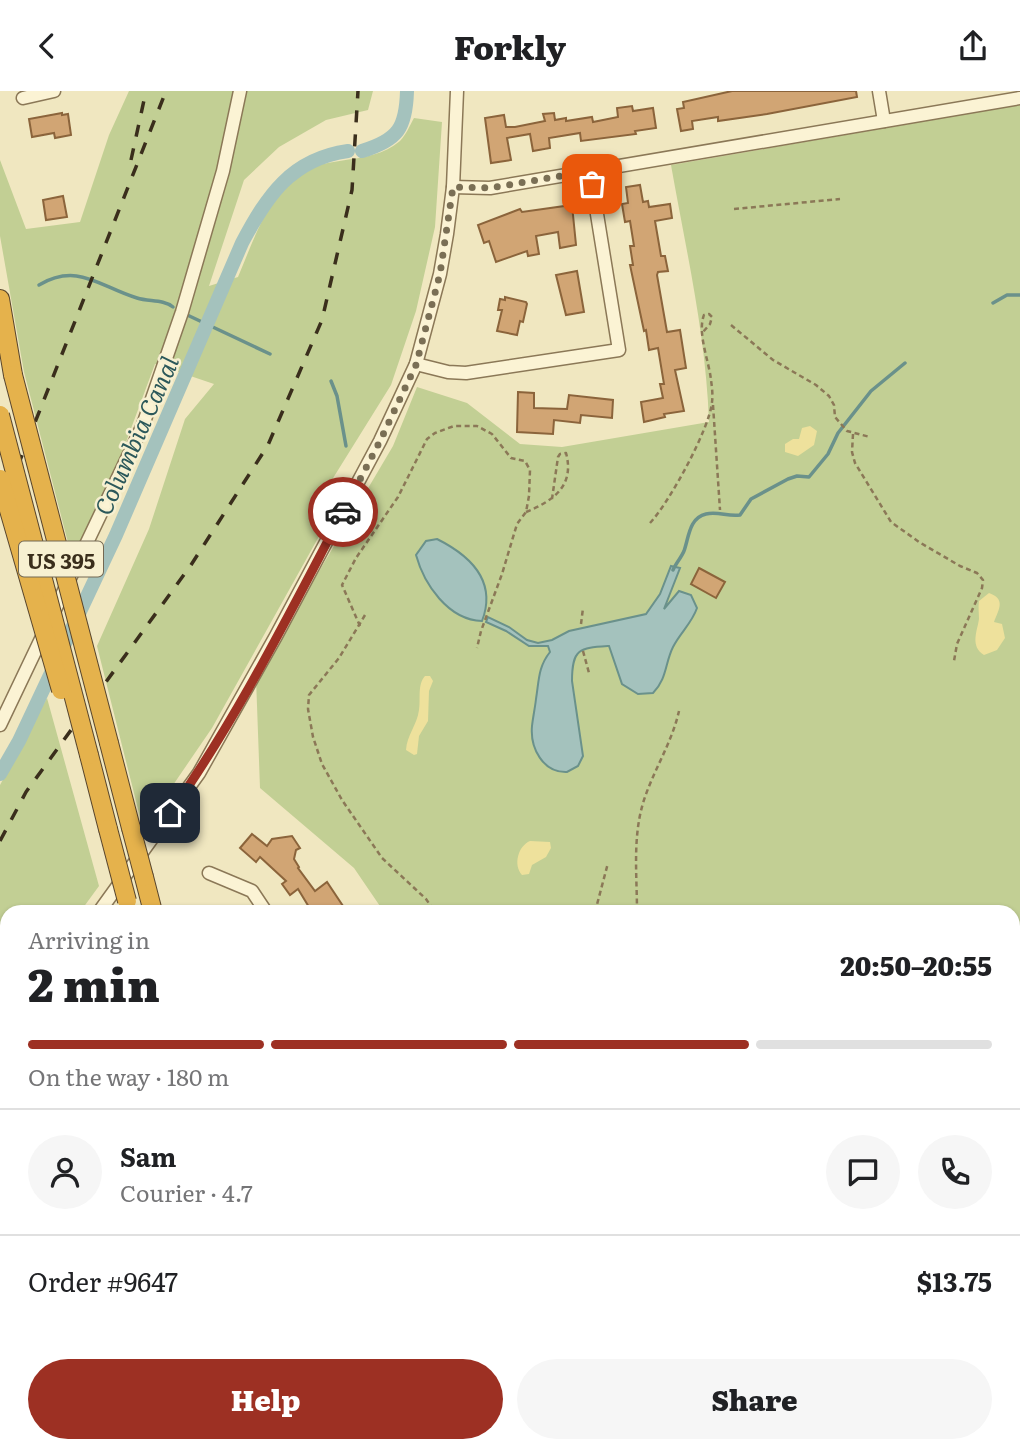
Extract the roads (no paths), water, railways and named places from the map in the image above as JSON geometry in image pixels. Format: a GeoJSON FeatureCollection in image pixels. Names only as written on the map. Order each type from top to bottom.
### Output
{"type":"FeatureCollection","features":[{"type":"Feature","properties":{"kind":"highway"},"geometry":{"type":"LineString","coordinates":[[0,299],[13,375]]}},
{"type":"Feature","properties":{"kind":"highway","name":"US 395"},"geometry":{"type":"LineString","coordinates":[[0,328],[151,905]]}},
{"type":"Feature","properties":{"kind":"highway","name":"US 395"},"geometry":{"type":"LineString","coordinates":[[0,415],[128,905]]}},
{"type":"Feature","properties":{"kind":"highway"},"geometry":{"type":"LineString","coordinates":[[0,479],[56,678],[89,755]]}},
{"type":"Feature","properties":{"kind":"street"},"geometry":{"type":"LineString","coordinates":[[0,725],[143,425],[182,312],[215,197],[240,91]]}},
{"type":"Feature","properties":{"kind":"street"},"geometry":{"type":"LineString","coordinates":[[104,905],[199,773],[374,454],[416,365],[440,274],[453,187],[457,91]]}},
{"type":"Feature","properties":{"kind":"street"},"geometry":{"type":"LineString","coordinates":[[879,91],[884,121]]}},
{"type":"Feature","properties":{"kind":"street"},"geometry":{"type":"LineString","coordinates":[[23,98],[49,92]]}},
{"type":"Feature","properties":{"kind":"street"},"geometry":{"type":"LineString","coordinates":[[453,187],[490,188],[1020,97]]}},
{"type":"Feature","properties":{"kind":"street"},"geometry":{"type":"LineString","coordinates":[[416,365],[466,373],[619,350],[590,171]]}},
{"type":"Feature","properties":{"kind":"street"},"geometry":{"type":"LineString","coordinates":[[209,873],[252,891],[261,905]]}},
{"type":"Feature","properties":{"kind":"water"},"geometry":{"type":"Polygon","coordinates":[[[437,539],[460,553],[478,572],[486,594],[482,621],[458,614],[439,599],[431,588],[416,555],[426,541],[437,539]]]}},
{"type":"Feature","properties":{"kind":"water"},"geometry":{"type":"Polygon","coordinates":[[[671,566],[680,568],[664,609],[679,591],[691,595],[697,608],[673,647],[658,688],[653,693],[638,694],[622,684],[609,646],[580,652],[574,662],[572,681],[583,756],[578,766],[567,772],[551,768],[540,758],[532,734],[540,674],[550,652],[548,646],[529,646],[486,622],[488,617],[527,640],[538,643],[552,640],[569,631],[646,614],[660,594],[671,566]]]}},
{"type":"Feature","properties":{"kind":"waterway","name":"Columbia Canal"},"geometry":{"type":"LineString","coordinates":[[362,151],[384,142],[398,131],[405,114],[407,91]]}},
{"type":"Feature","properties":{"kind":"waterway","name":"Columbia Canal"},"geometry":{"type":"LineString","coordinates":[[0,774],[19,741],[116,535],[251,226],[271,195],[296,171],[328,155],[348,151]]}},
{"type":"Feature","properties":{"kind":"waterway"},"geometry":{"type":"LineString","coordinates":[[39,285],[53,279],[77,276],[137,298],[173,307]]}},
{"type":"Feature","properties":{"kind":"waterway"},"geometry":{"type":"LineString","coordinates":[[993,303],[1007,295],[1020,295]]}},
{"type":"Feature","properties":{"kind":"waterway"},"geometry":{"type":"LineString","coordinates":[[183,313],[270,354]]}},
{"type":"Feature","properties":{"kind":"waterway"},"geometry":{"type":"LineString","coordinates":[[673,570],[684,551],[690,529],[696,519],[710,513],[740,515],[751,499],[788,479],[797,476],[809,477],[828,454],[838,433],[871,391],[905,363]]}},
{"type":"Feature","properties":{"kind":"waterway"},"geometry":{"type":"LineString","coordinates":[[331,381],[337,396],[346,446]]}},
{"type":"Feature","properties":{"kind":"railway"},"geometry":{"type":"LineString","coordinates":[[131,160],[146,91]]}},
{"type":"Feature","properties":{"kind":"railway"},"geometry":{"type":"LineString","coordinates":[[0,511],[166,91]]}},
{"type":"Feature","properties":{"kind":"railway"},"geometry":{"type":"LineString","coordinates":[[0,841],[26,792],[191,565],[268,445],[322,320],[352,190],[358,91]]}}]}
